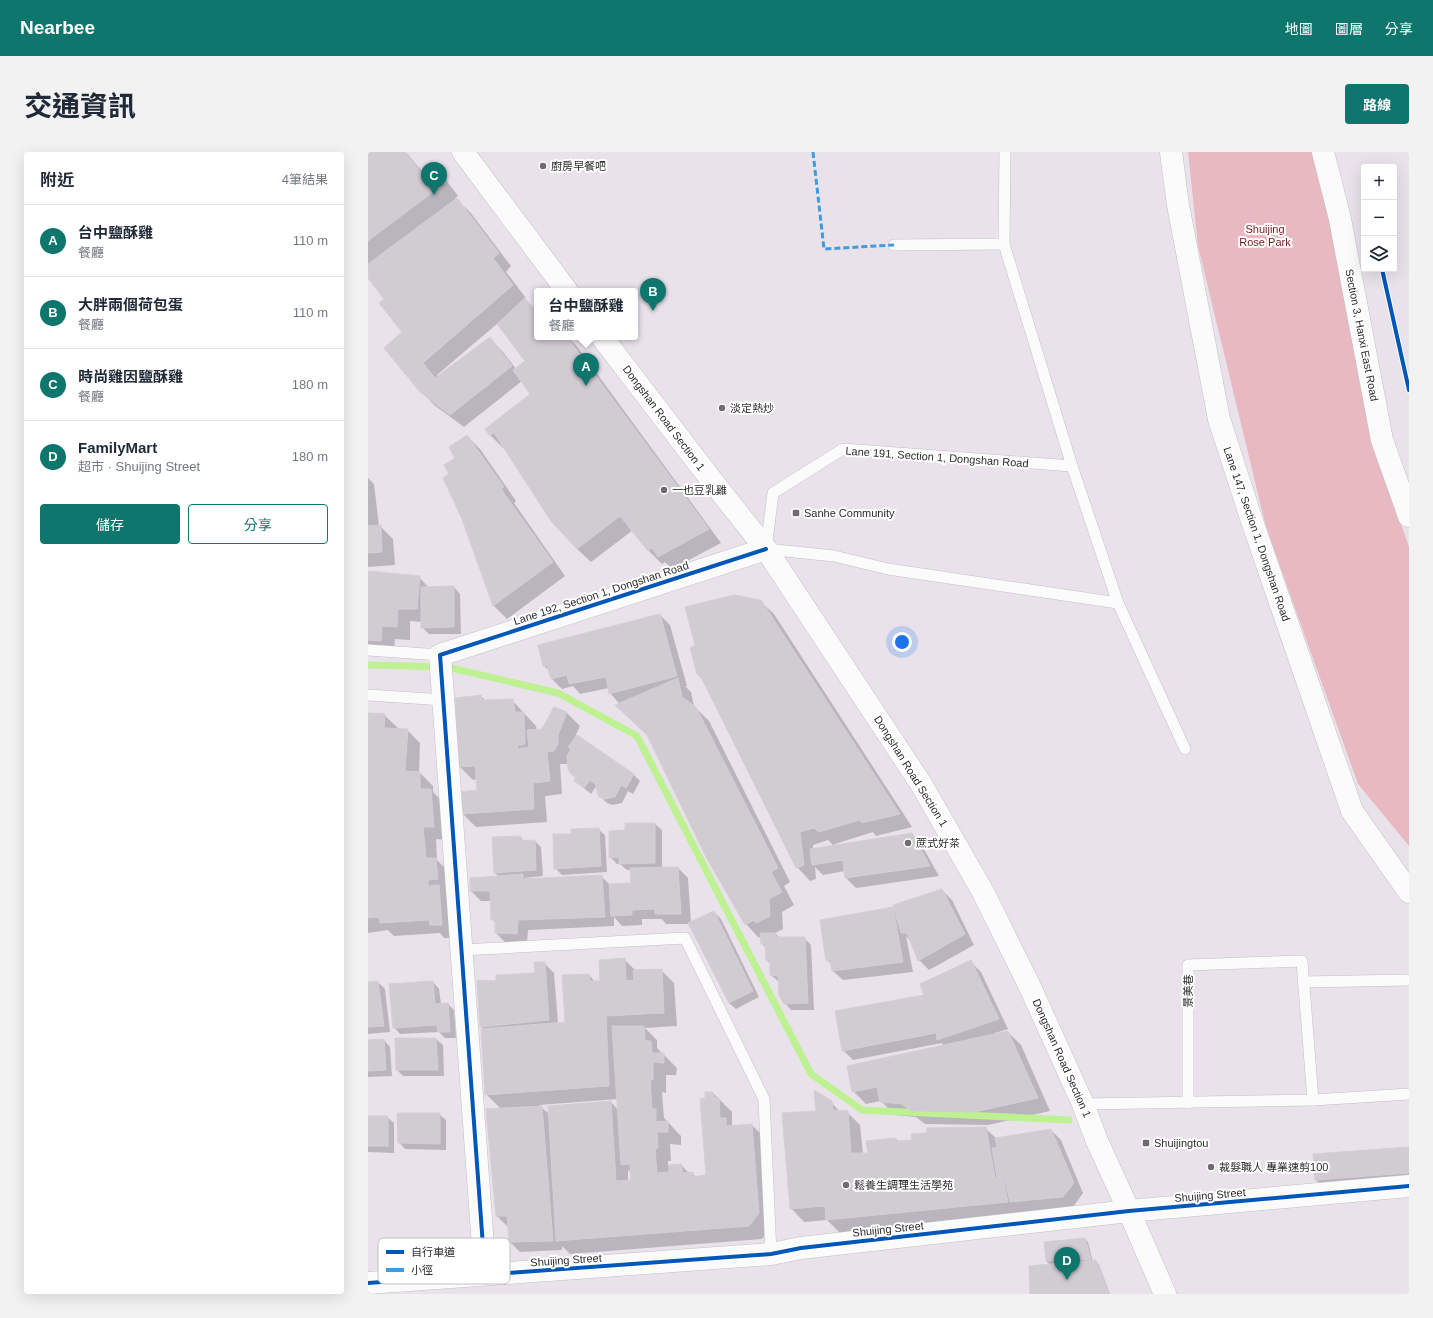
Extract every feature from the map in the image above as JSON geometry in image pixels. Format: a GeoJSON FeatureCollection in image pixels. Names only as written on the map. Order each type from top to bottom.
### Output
{"type":"FeatureCollection","features":[{"type":"Feature","properties":{"kind":"street"},"geometry":{"type":"LineString","coordinates":[[463,152],[565,288]]}},
{"type":"Feature","properties":{"kind":"street","name":"Lane 147, Section 1, Dongshan Road"},"geometry":{"type":"LineString","coordinates":[[1171,152],[1179,212],[1219,419],[1226,442],[1352,812],[1409,892]]}},
{"type":"Feature","properties":{"kind":"street","name":"Section 3, Hanxi East Road"},"geometry":{"type":"LineString","coordinates":[[1323,152],[1340,219],[1382,440],[1409,516]]}},
{"type":"Feature","properties":{"kind":"street","name":"Dongshan Road Section 1"},"geometry":{"type":"LineString","coordinates":[[604,340],[766,549],[917,777],[933,804],[983,892],[1017,960],[1083,1104],[1097,1141],[1165,1294]]}},
{"type":"Feature","properties":{"kind":"street","name":"Lane 192, Section 1, Dongshan Road"},"geometry":{"type":"LineString","coordinates":[[440,655],[766,549]]}},
{"type":"Feature","properties":{"kind":"street"},"geometry":{"type":"LineString","coordinates":[[440,655],[482,1238]]}},
{"type":"Feature","properties":{"kind":"street","name":"Shuijing Street"},"geometry":{"type":"LineString","coordinates":[[510,1272],[771,1254],[801,1248],[1129,1211],[1409,1186]]}},
{"type":"Feature","properties":{"kind":"street","name":"Shuijing Street"},"geometry":{"type":"LineString","coordinates":[[368,1283],[378,1282]]}},
{"type":"Feature","properties":{"kind":"lane"},"geometry":{"type":"LineString","coordinates":[[1005,152],[1004,244],[1072,466],[1118,603],[1185,749]]}},
{"type":"Feature","properties":{"kind":"lane"},"geometry":{"type":"LineString","coordinates":[[894,245],[1004,244]]}},
{"type":"Feature","properties":{"kind":"lane","name":"Lane 191, Section 1, Dongshan Road"},"geometry":{"type":"LineString","coordinates":[[766,549],[773,493],[843,449],[1072,466]]}},
{"type":"Feature","properties":{"kind":"lane"},"geometry":{"type":"LineString","coordinates":[[766,549],[834,556],[888,569],[1118,603]]}},
{"type":"Feature","properties":{"kind":"lane","name":"Lane 192, Section 1, Dongshan Road"},"geometry":{"type":"LineString","coordinates":[[368,650],[440,655]]}},
{"type":"Feature","properties":{"kind":"lane"},"geometry":{"type":"LineString","coordinates":[[368,695],[444,700]]}},
{"type":"Feature","properties":{"kind":"lane"},"geometry":{"type":"LineString","coordinates":[[462,950],[685,938],[764,1099],[771,1254]]}},
{"type":"Feature","properties":{"kind":"lane","name":"景美巷"},"geometry":{"type":"LineString","coordinates":[[1188,1103],[1188,965],[1302,961],[1313,1100]]}},
{"type":"Feature","properties":{"kind":"lane"},"geometry":{"type":"LineString","coordinates":[[1303,982],[1409,980]]}},
{"type":"Feature","properties":{"kind":"lane"},"geometry":{"type":"LineString","coordinates":[[1083,1104],[1313,1100],[1409,1094]]}},
{"type":"Feature","properties":{"kind":"green space","name":"Shuijing Rose Park"},"geometry":{"type":"Polygon","coordinates":[[[1188,152],[1313,152],[1329,208],[1372,439],[1409,547],[1409,846],[1358,784],[1266,527],[1198,246],[1188,152]]]}},
{"type":"Feature","properties":{"kind":"building"},"geometry":{"type":"Polygon","coordinates":[[[368,152],[405,152],[422,174],[433,165],[446,182],[368,241],[368,152]]]}},
{"type":"Feature","properties":{"kind":"building"},"geometry":{"type":"Polygon","coordinates":[[[457,198],[499,253],[493,258],[513,285],[423,363],[435,378],[490,337],[512,366],[450,415],[420,392],[384,348],[402,332],[379,303],[384,299],[368,278],[368,264],[457,198]]]}},
{"type":"Feature","properties":{"kind":"building"},"geometry":{"type":"Polygon","coordinates":[[[525,298],[534,309],[534,340],[569,340],[709,529],[658,557],[652,548],[648,551],[620,516],[577,549],[551,521],[494,433],[489,435],[485,429],[530,394],[513,370],[525,361],[497,324],[525,298]]]}},
{"type":"Feature","properties":{"kind":"building"},"geometry":{"type":"Polygon","coordinates":[[[467,435],[504,487],[501,489],[553,562],[493,606],[462,519],[443,478],[449,474],[444,465],[455,458],[449,447],[467,435]]]}},
{"type":"Feature","properties":{"kind":"building"},"geometry":{"type":"Polygon","coordinates":[[[381,525],[382,552],[368,553],[368,526],[381,525]]]}},
{"type":"Feature","properties":{"kind":"building"},"geometry":{"type":"Polygon","coordinates":[[[368,571],[420,576],[417,609],[398,609],[397,627],[382,626],[381,641],[368,640],[368,571]]]}},
{"type":"Feature","properties":{"kind":"building"},"geometry":{"type":"Polygon","coordinates":[[[454,586],[454,627],[421,628],[421,587],[454,586]]]}},
{"type":"Feature","properties":{"kind":"building"},"geometry":{"type":"Polygon","coordinates":[[[734,595],[761,600],[900,814],[862,823],[860,820],[819,832],[814,828],[800,832],[804,865],[796,868],[702,679],[697,674],[690,648],[695,645],[685,607],[734,595]]]}},
{"type":"Feature","properties":{"kind":"building"},"geometry":{"type":"Polygon","coordinates":[[[660,614],[677,676],[609,694],[606,677],[569,684],[567,675],[551,679],[547,665],[543,666],[538,645],[660,614]]]}},
{"type":"Feature","properties":{"kind":"building"},"geometry":{"type":"Polygon","coordinates":[[[678,678],[682,697],[696,707],[778,868],[771,872],[782,892],[769,899],[770,916],[756,923],[754,920],[745,925],[705,855],[647,735],[615,705],[678,678]]]}},
{"type":"Feature","properties":{"kind":"building"},"geometry":{"type":"Polygon","coordinates":[[[481,695],[482,700],[513,699],[515,712],[524,712],[525,744],[517,746],[518,749],[529,747],[527,730],[542,729],[554,707],[567,712],[558,735],[558,744],[554,751],[547,752],[550,781],[533,783],[534,809],[462,814],[460,792],[477,790],[475,766],[459,767],[455,698],[481,695]]]}},
{"type":"Feature","properties":{"kind":"building"},"geometry":{"type":"Polygon","coordinates":[[[368,713],[385,714],[384,728],[408,729],[405,771],[420,772],[420,789],[431,789],[434,827],[423,827],[426,858],[436,858],[438,879],[428,880],[428,886],[439,885],[442,925],[430,925],[429,920],[380,923],[379,917],[368,918],[368,713]]]}},
{"type":"Feature","properties":{"kind":"building"},"geometry":{"type":"Polygon","coordinates":[[[577,735],[634,774],[626,788],[621,785],[615,797],[605,799],[599,797],[596,785],[590,780],[584,788],[574,781],[576,778],[568,769],[567,756],[571,749],[568,747],[577,735]]]}},
{"type":"Feature","properties":{"kind":"building"},"geometry":{"type":"Polygon","coordinates":[[[625,823],[655,823],[655,863],[619,864],[619,857],[609,858],[609,831],[625,830],[625,823]]]}},
{"type":"Feature","properties":{"kind":"building"},"geometry":{"type":"Polygon","coordinates":[[[599,828],[601,866],[554,869],[553,834],[572,834],[571,829],[599,828]]]}},
{"type":"Feature","properties":{"kind":"building"},"geometry":{"type":"Polygon","coordinates":[[[912,833],[930,866],[845,878],[843,860],[812,865],[810,849],[912,833]]]}},
{"type":"Feature","properties":{"kind":"building"},"geometry":{"type":"Polygon","coordinates":[[[521,836],[521,841],[535,840],[536,870],[494,873],[492,837],[521,836]]]}},
{"type":"Feature","properties":{"kind":"building"},"geometry":{"type":"Polygon","coordinates":[[[678,867],[681,914],[655,914],[655,909],[632,910],[632,915],[611,916],[609,884],[631,883],[630,868],[678,867]]]}},
{"type":"Feature","properties":{"kind":"building"},"geometry":{"type":"Polygon","coordinates":[[[523,874],[523,879],[602,875],[605,917],[518,920],[517,934],[495,933],[495,920],[491,920],[490,891],[470,891],[470,878],[523,874]]]}},
{"type":"Feature","properties":{"kind":"building"},"geometry":{"type":"Polygon","coordinates":[[[942,889],[965,934],[918,961],[907,933],[901,933],[893,905],[942,889]]]}},
{"type":"Feature","properties":{"kind":"building"},"geometry":{"type":"Polygon","coordinates":[[[893,907],[903,962],[832,971],[830,960],[826,961],[820,920],[893,907]]]}},
{"type":"Feature","properties":{"kind":"building"},"geometry":{"type":"Polygon","coordinates":[[[714,911],[753,991],[729,1003],[688,923],[714,911]]]}},
{"type":"Feature","properties":{"kind":"building"},"geometry":{"type":"Polygon","coordinates":[[[760,933],[776,933],[776,937],[805,937],[808,1003],[784,1004],[779,995],[778,976],[770,975],[770,960],[766,960],[765,944],[761,944],[760,933]]]}},
{"type":"Feature","properties":{"kind":"building"},"geometry":{"type":"Polygon","coordinates":[[[625,958],[626,980],[634,981],[633,970],[662,969],[664,1013],[606,1016],[609,1086],[485,1095],[481,1029],[565,1022],[562,975],[589,974],[590,981],[600,981],[599,960],[625,958]]]}},
{"type":"Feature","properties":{"kind":"building"},"geometry":{"type":"Polygon","coordinates":[[[971,960],[999,1019],[937,1040],[936,1033],[842,1051],[835,1011],[924,995],[920,984],[971,960]]]}},
{"type":"Feature","properties":{"kind":"building"},"geometry":{"type":"Polygon","coordinates":[[[534,962],[545,962],[549,1020],[480,1027],[477,980],[496,981],[496,975],[535,973],[534,962]]]}},
{"type":"Feature","properties":{"kind":"building"},"geometry":{"type":"Polygon","coordinates":[[[378,981],[384,1026],[368,1027],[368,982],[378,981]]]}},
{"type":"Feature","properties":{"kind":"building"},"geometry":{"type":"Polygon","coordinates":[[[433,981],[435,1004],[448,1003],[450,1032],[438,1032],[437,1025],[393,1028],[389,984],[433,981]]]}},
{"type":"Feature","properties":{"kind":"building"},"geometry":{"type":"Polygon","coordinates":[[[612,1026],[644,1026],[645,1041],[651,1041],[652,1053],[664,1053],[664,1063],[653,1062],[653,1080],[650,1080],[652,1109],[656,1109],[656,1122],[668,1121],[668,1132],[657,1132],[658,1148],[655,1149],[657,1173],[669,1172],[669,1165],[682,1164],[682,1173],[693,1172],[693,1177],[706,1175],[700,1099],[705,1098],[705,1092],[713,1092],[714,1098],[719,1098],[720,1118],[726,1118],[726,1126],[752,1124],[759,1213],[749,1226],[556,1241],[548,1106],[611,1101],[616,1181],[631,1180],[630,1164],[621,1165],[612,1026]]]}},
{"type":"Feature","properties":{"kind":"building"},"geometry":{"type":"Polygon","coordinates":[[[1008,1031],[1038,1098],[974,1112],[911,1111],[902,1104],[880,1102],[877,1087],[852,1092],[847,1066],[1008,1031]]]}},
{"type":"Feature","properties":{"kind":"building"},"geometry":{"type":"Polygon","coordinates":[[[395,1038],[436,1038],[438,1070],[396,1070],[395,1038]]]}},
{"type":"Feature","properties":{"kind":"building"},"geometry":{"type":"Polygon","coordinates":[[[384,1039],[386,1070],[368,1071],[368,1040],[384,1039]]]}},
{"type":"Feature","properties":{"kind":"building"},"geometry":{"type":"Polygon","coordinates":[[[814,1090],[832,1101],[833,1110],[848,1111],[851,1153],[868,1153],[866,1141],[896,1138],[896,1141],[912,1140],[911,1134],[926,1133],[927,1128],[986,1127],[995,1178],[1003,1177],[1008,1202],[826,1220],[825,1206],[790,1209],[782,1113],[816,1111],[814,1090]]]}},
{"type":"Feature","properties":{"kind":"building"},"geometry":{"type":"Polygon","coordinates":[[[542,1106],[553,1241],[510,1242],[507,1216],[496,1216],[486,1109],[542,1106]]]}},
{"type":"Feature","properties":{"kind":"building"},"geometry":{"type":"Polygon","coordinates":[[[397,1113],[440,1113],[440,1144],[398,1143],[397,1113]]]}},
{"type":"Feature","properties":{"kind":"building"},"geometry":{"type":"Polygon","coordinates":[[[368,1116],[388,1116],[388,1146],[368,1146],[368,1116]]]}},
{"type":"Feature","properties":{"kind":"building"},"geometry":{"type":"Polygon","coordinates":[[[1051,1129],[1074,1183],[1063,1197],[1010,1202],[1004,1176],[997,1177],[992,1148],[997,1148],[995,1138],[1051,1129]]]}},
{"type":"Feature","properties":{"kind":"building"},"geometry":{"type":"Polygon","coordinates":[[[1409,1147],[1409,1173],[1315,1180],[1313,1154],[1409,1147]]]}},
{"type":"Feature","properties":{"kind":"building"},"geometry":{"type":"Polygon","coordinates":[[[1085,1238],[1091,1259],[1046,1261],[1044,1242],[1085,1238]]]}},
{"type":"Feature","properties":{"kind":"building"},"geometry":{"type":"Polygon","coordinates":[[[1096,1260],[1109,1294],[1030,1294],[1029,1266],[1096,1260]]]}},
{"type":"Feature","properties":{"kind":"waterway"},"geometry":{"type":"LineString","coordinates":[[368,665],[447,667],[558,693],[637,736],[811,1074],[862,1110],[1069,1120]]}},
{"type":"Feature","properties":{"kind":"marked path"},"geometry":{"type":"LineString","coordinates":[[813,152],[824,249],[894,245]]}},
{"type":"Feature","properties":{"kind":"cycle path"},"geometry":{"type":"LineString","coordinates":[[1383,272],[1409,390]]}},
{"type":"Feature","properties":{"kind":"cycle path"},"geometry":{"type":"LineString","coordinates":[[482,1238],[440,655],[766,549]]}},
{"type":"Feature","properties":{"kind":"cycle path"},"geometry":{"type":"LineString","coordinates":[[510,1273],[771,1254],[801,1248],[1129,1211],[1409,1186]]}},
{"type":"Feature","properties":{"kind":"cycle path"},"geometry":{"type":"LineString","coordinates":[[368,1283],[378,1282]]}},
{"type":"Feature","properties":{"kind":"place","name":"廚房早餐吧"},"geometry":{"type":"Point","coordinates":[543,166]}},
{"type":"Feature","properties":{"kind":"place","name":"時尚雞因鹽酥雞"},"geometry":{"type":"Point","coordinates":[434,195]}},
{"type":"Feature","properties":{"kind":"place","name":"大胖兩個荷包蛋"},"geometry":{"type":"Point","coordinates":[653,311]}},
{"type":"Feature","properties":{"kind":"place","name":"台中鹽酥雞"},"geometry":{"type":"Point","coordinates":[586,386]}},
{"type":"Feature","properties":{"kind":"place","name":"淡定熱炒"},"geometry":{"type":"Point","coordinates":[722,408]}},
{"type":"Feature","properties":{"kind":"place","name":"一也豆乳雞"},"geometry":{"type":"Point","coordinates":[664,490]}},
{"type":"Feature","properties":{"kind":"place","name":"Sanhe Community"},"geometry":{"type":"Point","coordinates":[796,513]}},
{"type":"Feature","properties":{"kind":"place","name":"蔗式好茶"},"geometry":{"type":"Point","coordinates":[908,843]}},
{"type":"Feature","properties":{"kind":"place","name":"Shuijingtou"},"geometry":{"type":"Point","coordinates":[1146,1143]}},
{"type":"Feature","properties":{"kind":"place","name":"裁髮職人 專業速剪100"},"geometry":{"type":"Point","coordinates":[1211,1167]}},
{"type":"Feature","properties":{"kind":"place","name":"鬆養生調理生活學苑"},"geometry":{"type":"Point","coordinates":[846,1185]}},
{"type":"Feature","properties":{"kind":"place","name":"FamilyMart"},"geometry":{"type":"Point","coordinates":[1067,1280]}}]}
